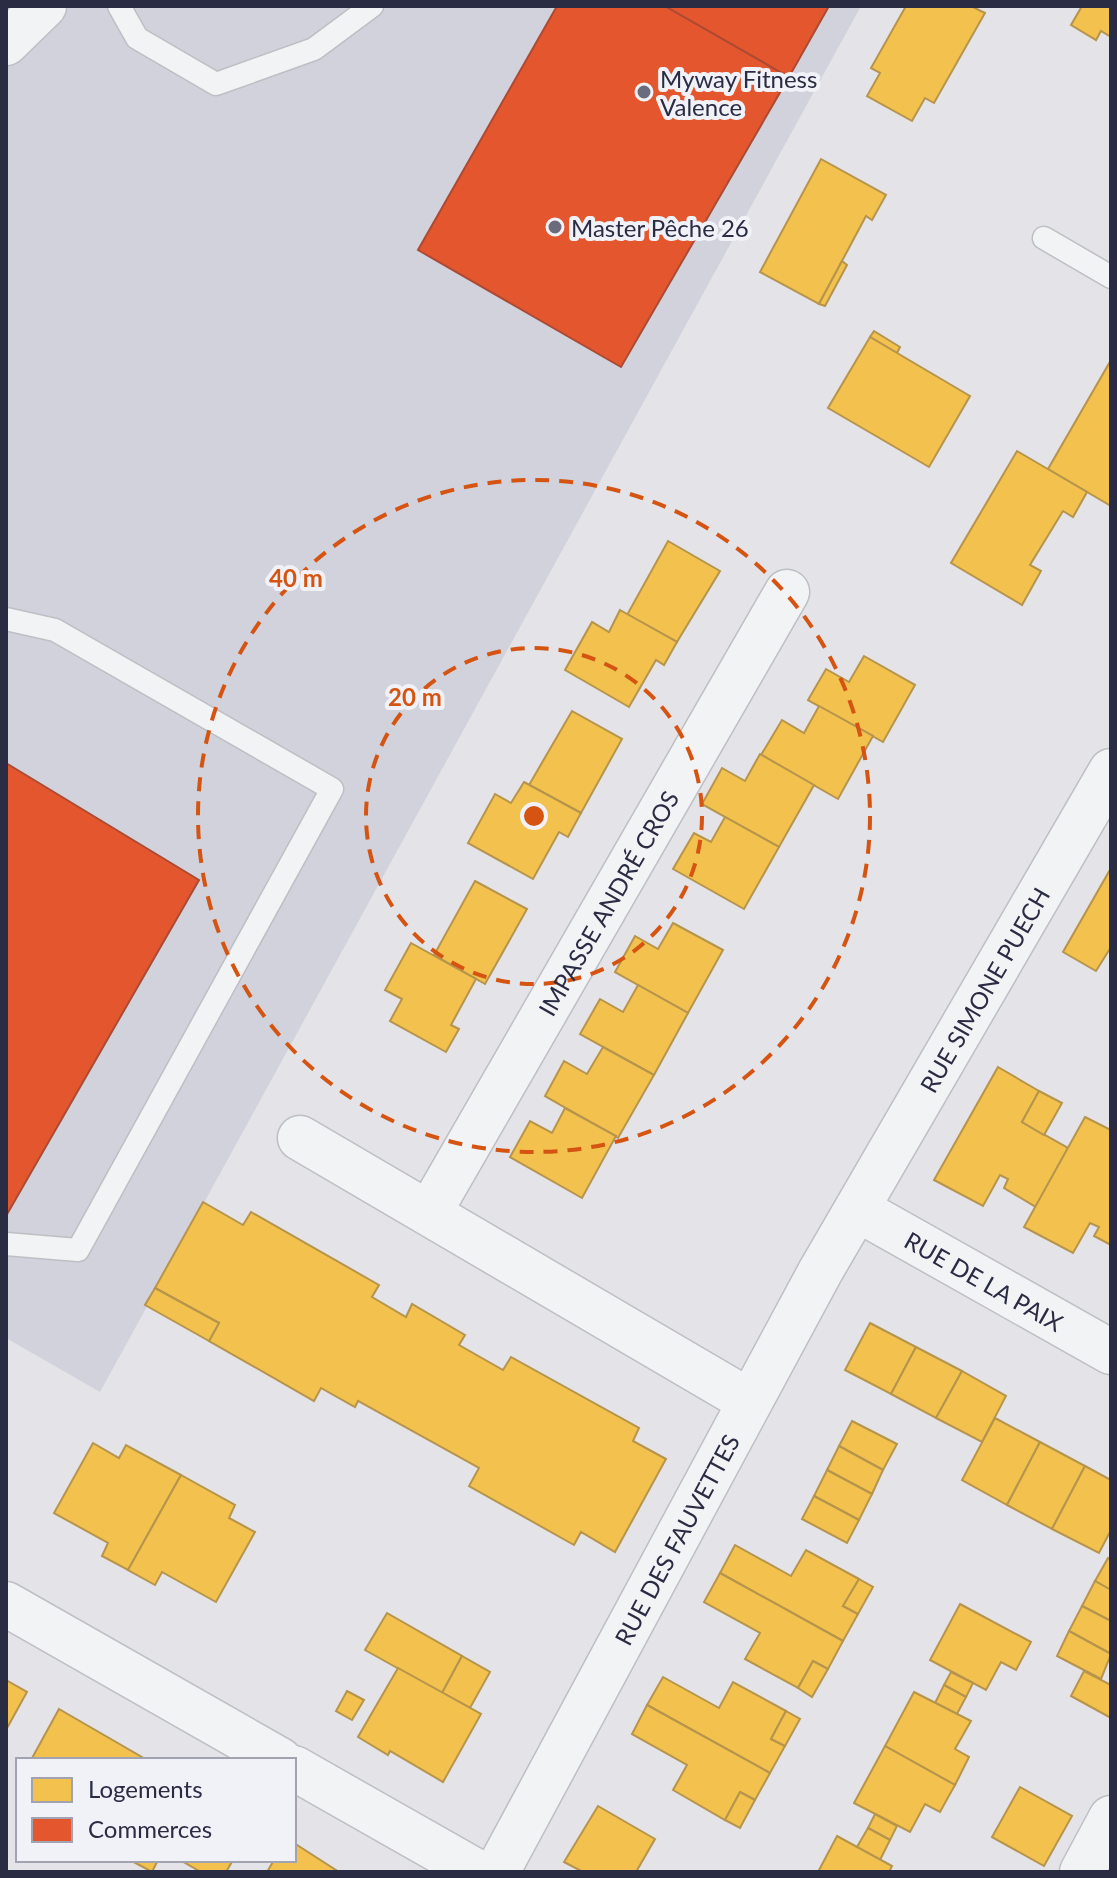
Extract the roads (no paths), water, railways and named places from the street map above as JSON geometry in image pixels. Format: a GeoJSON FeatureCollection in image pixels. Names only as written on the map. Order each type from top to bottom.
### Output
{"type":"FeatureCollection","features":[{"type":"Feature","properties":{"kind":"street"},"geometry":{"type":"LineString","coordinates":[[6,43],[44,6]]}},
{"type":"Feature","properties":{"kind":"street","name":"IMPASSE ANDRÉ CROS"},"geometry":{"type":"LineString","coordinates":[[429,1213],[787,592]]}},
{"type":"Feature","properties":{"kind":"street","name":"RUE SIMONE PUECH"},"geometry":{"type":"LineString","coordinates":[[857,1209],[1111,771]]}},
{"type":"Feature","properties":{"kind":"street"},"geometry":{"type":"LineString","coordinates":[[300,1138],[749,1401]]}},
{"type":"Feature","properties":{"kind":"street","name":"RUE DE LA PAIX"},"geometry":{"type":"LineString","coordinates":[[857,1209],[1111,1352]]}},
{"type":"Feature","properties":{"kind":"street","name":"RUE DES FAUVETTES"},"geometry":{"type":"LineString","coordinates":[[497,1872],[749,1401],[857,1209]]}},
{"type":"Feature","properties":{"kind":"street"},"geometry":{"type":"LineString","coordinates":[[6,1604],[276,1758]]}},
{"type":"Feature","properties":{"kind":"street"},"geometry":{"type":"LineString","coordinates":[[296,1769],[477,1872]]}},
{"type":"Feature","properties":{"kind":"street"},"geometry":{"type":"LineString","coordinates":[[1082,1872],[1111,1818]]}},
{"type":"Feature","properties":{"kind":"lane"},"geometry":{"type":"LineString","coordinates":[[119,6],[137,38],[216,84],[314,49],[372,6]]}},
{"type":"Feature","properties":{"kind":"lane"},"geometry":{"type":"LineString","coordinates":[[1044,238],[1111,277]]}},
{"type":"Feature","properties":{"kind":"lane"},"geometry":{"type":"LineString","coordinates":[[6,619],[55,630],[332,789],[78,1250],[6,1244]]}},
{"type":"Feature","properties":{"kind":"place","name":"Myway Fitness Valence"},"geometry":{"type":"Point","coordinates":[644,92]}},
{"type":"Feature","properties":{"kind":"place","name":"Master Pêche 26"},"geometry":{"type":"Point","coordinates":[555,227]}}]}
